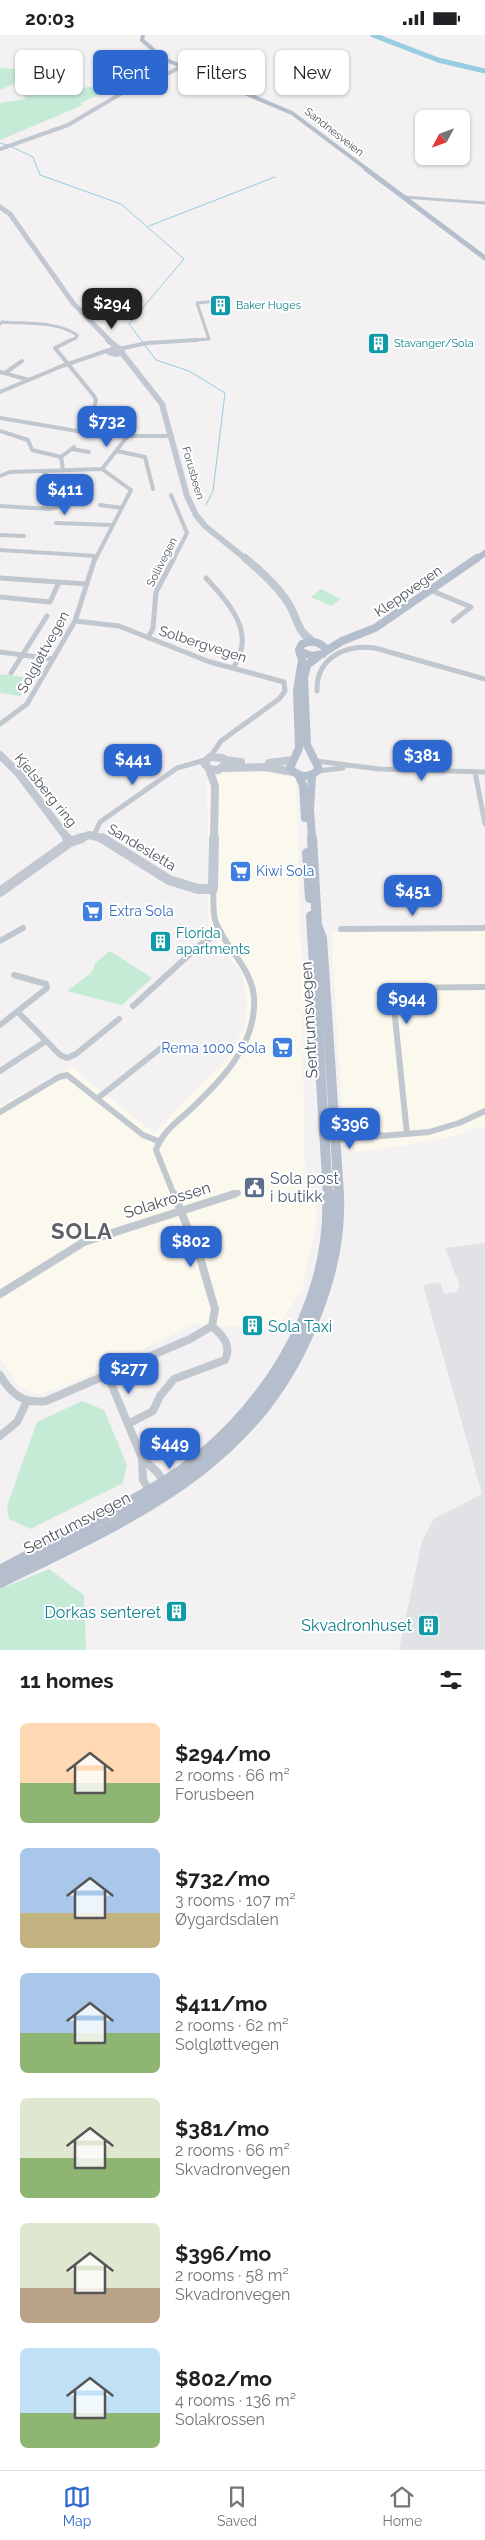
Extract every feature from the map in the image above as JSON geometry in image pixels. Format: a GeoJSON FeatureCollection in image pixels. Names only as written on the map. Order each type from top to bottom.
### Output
{"type":"FeatureCollection","features":[{"type":"Feature","properties":{"kind":"main road","name":"Sandnesveien"},"geometry":{"type":"LineString","coordinates":[[143,35],[142,40],[156,53],[178,64]]}},
{"type":"Feature","properties":{"kind":"main road"},"geometry":{"type":"LineString","coordinates":[[0,149],[68,125],[120,94],[156,81],[178,68]]}},
{"type":"Feature","properties":{"kind":"main road","name":"Sandnesveien"},"geometry":{"type":"LineString","coordinates":[[251,95],[291,112],[485,260]]}},
{"type":"Feature","properties":{"kind":"main road","name":"Forusbeen"},"geometry":{"type":"LineString","coordinates":[[0,207],[10,214],[73,303],[96,329],[120,350],[160,399],[187,496],[196,515],[211,531],[276,587],[286,601],[301,633],[315,641]]}},
{"type":"Feature","properties":{"kind":"main road","name":"Sandnesveien"},"geometry":{"type":"LineString","coordinates":[[430,217],[458,236],[485,260]]}},
{"type":"Feature","properties":{"kind":"main road","name":"Forusbeen"},"geometry":{"type":"LineString","coordinates":[[96,329],[111,352],[163,408]]}},
{"type":"Feature","properties":{"kind":"main road"},"geometry":{"type":"LineString","coordinates":[[111,352],[120,350]]}},
{"type":"Feature","properties":{"kind":"main road","name":"Kleppvegen"},"geometry":{"type":"LineString","coordinates":[[322,653],[342,641],[376,628],[485,553]]}},
{"type":"Feature","properties":{"kind":"main road","name":"Forusbeen"},"geometry":{"type":"LineString","coordinates":[[262,574],[285,610],[300,649]]}},
{"type":"Feature","properties":{"kind":"main road"},"geometry":{"type":"LineString","coordinates":[[315,641],[325,645],[322,653],[308,656],[300,649],[315,641]]}},
{"type":"Feature","properties":{"kind":"main road","name":"Kleppvegen"},"geometry":{"type":"LineString","coordinates":[[315,641],[342,641]]}},
{"type":"Feature","properties":{"kind":"main road","name":"Sentrumsvegen"},"geometry":{"type":"LineString","coordinates":[[0,1582],[99,1533],[193,1478],[253,1422],[268,1404],[294,1365],[316,1319],[329,1277],[338,1219],[302,785],[296,773],[290,767],[299,748],[297,691],[300,649]]}},
{"type":"Feature","properties":{"kind":"main road","name":"Sentrumsvegen"},"geometry":{"type":"LineString","coordinates":[[0,1571],[164,1483],[185,1468],[243,1417],[270,1382],[300,1331],[322,1267],[329,1219],[330,1133],[322,938],[317,925],[310,809],[315,773],[319,766],[307,745],[304,678],[308,665],[322,653]]}},
{"type":"Feature","properties":{"kind":"main road","name":"Kjelsberg ring"},"geometry":{"type":"LineString","coordinates":[[0,755],[19,773],[70,842]]}},
{"type":"Feature","properties":{"kind":"main road"},"geometry":{"type":"LineString","coordinates":[[207,763],[261,763],[294,760],[304,757],[314,760]]}},
{"type":"Feature","properties":{"kind":"main road"},"geometry":{"type":"LineString","coordinates":[[207,763],[265,767],[296,773],[315,773]]}},
{"type":"Feature","properties":{"kind":"main road"},"geometry":{"type":"LineString","coordinates":[[207,763],[214,786],[213,889]]}},
{"type":"Feature","properties":{"kind":"main road"},"geometry":{"type":"LineString","coordinates":[[214,786],[222,763]]}},
{"type":"Feature","properties":{"kind":"main road","name":"Sandesletta"},"geometry":{"type":"LineString","coordinates":[[0,892],[70,842],[94,835],[104,838],[175,883],[196,889],[213,889]]}},
{"type":"Feature","properties":{"kind":"street"},"geometry":{"type":"LineString","coordinates":[[404,197],[485,203]]}},
{"type":"Feature","properties":{"kind":"street"},"geometry":{"type":"LineString","coordinates":[[120,350],[147,343],[209,339],[197,303],[228,300]]}},
{"type":"Feature","properties":{"kind":"street"},"geometry":{"type":"LineString","coordinates":[[0,324],[2,322],[71,330],[77,337],[55,347],[94,395],[96,400],[92,417]]}},
{"type":"Feature","properties":{"kind":"street"},"geometry":{"type":"LineString","coordinates":[[0,392],[68,364],[111,352]]}},
{"type":"Feature","properties":{"kind":"street"},"geometry":{"type":"LineString","coordinates":[[2,373],[22,361]]}},
{"type":"Feature","properties":{"kind":"street"},"geometry":{"type":"LineString","coordinates":[[2,373],[27,381]]}},
{"type":"Feature","properties":{"kind":"street"},"geometry":{"type":"LineString","coordinates":[[0,418],[83,434],[172,439]]}},
{"type":"Feature","properties":{"kind":"street"},"geometry":{"type":"LineString","coordinates":[[0,431],[28,440],[32,450],[60,457],[73,448],[89,452]]}},
{"type":"Feature","properties":{"kind":"street"},"geometry":{"type":"LineString","coordinates":[[0,476],[10,472],[102,469],[127,437]]}},
{"type":"Feature","properties":{"kind":"street"},"geometry":{"type":"LineString","coordinates":[[117,451],[145,457],[153,489]]}},
{"type":"Feature","properties":{"kind":"street"},"geometry":{"type":"LineString","coordinates":[[60,457],[63,470]]}},
{"type":"Feature","properties":{"kind":"street","name":"Solgløttvegen"},"geometry":{"type":"LineString","coordinates":[[1,722],[27,703],[75,621],[96,556],[131,489],[102,469]]}},
{"type":"Feature","properties":{"kind":"street"},"geometry":{"type":"LineString","coordinates":[[0,506],[49,509],[63,506],[70,497],[69,492],[45,475],[44,471]]}},
{"type":"Feature","properties":{"kind":"street","name":"Sollivegen"},"geometry":{"type":"LineString","coordinates":[[148,638],[154,631],[154,599],[156,591],[187,533],[171,495]]}},
{"type":"Feature","properties":{"kind":"street"},"geometry":{"type":"LineString","coordinates":[[100,505],[122,508]]}},
{"type":"Feature","properties":{"kind":"street"},"geometry":{"type":"LineString","coordinates":[[56,523],[113,523]]}},
{"type":"Feature","properties":{"kind":"street"},"geometry":{"type":"LineString","coordinates":[[0,535],[24,536]]}},
{"type":"Feature","properties":{"kind":"street"},"geometry":{"type":"LineString","coordinates":[[0,550],[96,556]]}},
{"type":"Feature","properties":{"kind":"street"},"geometry":{"type":"LineString","coordinates":[[0,578],[88,584]]}},
{"type":"Feature","properties":{"kind":"street"},"geometry":{"type":"LineString","coordinates":[[206,578],[230,607],[241,632],[241,657],[233,668]]}},
{"type":"Feature","properties":{"kind":"street"},"geometry":{"type":"LineString","coordinates":[[0,597],[50,602],[59,582]]}},
{"type":"Feature","properties":{"kind":"street"},"geometry":{"type":"LineString","coordinates":[[430,591],[470,607],[453,621]]}},
{"type":"Feature","properties":{"kind":"street"},"geometry":{"type":"LineString","coordinates":[[11,673],[47,616]]}},
{"type":"Feature","properties":{"kind":"street","name":"Solbergvegen"},"geometry":{"type":"LineString","coordinates":[[75,621],[115,625],[233,668],[280,679],[285,683],[285,691],[263,713],[221,741],[207,763]]}},
{"type":"Feature","properties":{"kind":"street"},"geometry":{"type":"LineString","coordinates":[[317,691],[317,678],[322,667],[347,650],[359,647],[375,648],[485,679]]}},
{"type":"Feature","properties":{"kind":"street"},"geometry":{"type":"LineString","coordinates":[[0,652],[53,659]]}},
{"type":"Feature","properties":{"kind":"street"},"geometry":{"type":"LineString","coordinates":[[215,748],[222,763]]}},
{"type":"Feature","properties":{"kind":"street"},"geometry":{"type":"LineString","coordinates":[[314,760],[361,768],[485,773]]}},
{"type":"Feature","properties":{"kind":"street"},"geometry":{"type":"LineString","coordinates":[[94,835],[100,822],[177,768],[191,762],[207,763]]}},
{"type":"Feature","properties":{"kind":"street"},"geometry":{"type":"LineString","coordinates":[[315,773],[361,768]]}},
{"type":"Feature","properties":{"kind":"street"},"geometry":{"type":"LineString","coordinates":[[475,772],[485,824]]}},
{"type":"Feature","properties":{"kind":"street"},"geometry":{"type":"LineString","coordinates":[[0,1375],[12,1394],[27,1401],[46,1401],[108,1376],[190,1339],[212,1326],[216,1309],[200,1261],[156,1154],[158,1141],[233,1067],[244,1050],[252,1027],[254,998],[252,981],[240,958],[221,932],[214,916],[213,889]]}},
{"type":"Feature","properties":{"kind":"street"},"geometry":{"type":"LineString","coordinates":[[0,941],[23,928]]}},
{"type":"Feature","properties":{"kind":"street"},"geometry":{"type":"LineString","coordinates":[[342,929],[485,928]]}},
{"type":"Feature","properties":{"kind":"street"},"geometry":{"type":"LineString","coordinates":[[133,1006],[201,944],[221,932]]}},
{"type":"Feature","properties":{"kind":"street"},"geometry":{"type":"LineString","coordinates":[[0,1025],[48,986],[14,975]]}},
{"type":"Feature","properties":{"kind":"street"},"geometry":{"type":"LineString","coordinates":[[407,1134],[392,988],[485,987]]}},
{"type":"Feature","properties":{"kind":"street"},"geometry":{"type":"LineString","coordinates":[[18,1012],[60,1055],[67,1058],[76,1055],[119,1019]]}},
{"type":"Feature","properties":{"kind":"street"},"geometry":{"type":"LineString","coordinates":[[0,1071],[46,1041]]}},
{"type":"Feature","properties":{"kind":"street"},"geometry":{"type":"LineString","coordinates":[[98,1099],[161,1048]]}},
{"type":"Feature","properties":{"kind":"street"},"geometry":{"type":"LineString","coordinates":[[0,1113],[59,1077],[68,1075],[143,1135],[158,1141]]}},
{"type":"Feature","properties":{"kind":"street"},"geometry":{"type":"LineString","coordinates":[[330,1133],[407,1134],[444,1128],[485,1111]]}},
{"type":"Feature","properties":{"kind":"street"},"geometry":{"type":"LineString","coordinates":[[330,1133],[381,1135]]}},
{"type":"Feature","properties":{"kind":"street","name":"Solakrossen"},"geometry":{"type":"LineString","coordinates":[[0,1294],[84,1242],[101,1235],[238,1193]]}},
{"type":"Feature","properties":{"kind":"street"},"geometry":{"type":"LineString","coordinates":[[128,1424],[153,1411],[161,1391],[171,1380],[182,1373],[225,1360],[229,1354],[229,1346],[225,1338],[212,1326]]}},
{"type":"Feature","properties":{"kind":"street"},"geometry":{"type":"LineString","coordinates":[[108,1376],[142,1458],[144,1480],[148,1491],[162,1497],[164,1483],[158,1473],[142,1458]]}},
{"type":"Feature","properties":{"kind":"street"},"geometry":{"type":"LineString","coordinates":[[0,1436],[17,1422],[27,1401]]}},
{"type":"Feature","properties":{"kind":"shaded area"},"geometry":{"type":"Polygon","coordinates":[[[231,771],[269,772],[296,779],[301,952],[305,1012],[302,1012],[305,1170],[316,1200],[317,1220],[302,1290],[276,1330],[195,1324],[62,1387],[36,1395],[18,1386],[0,1358],[0,1106],[71,1067],[154,1133],[230,1055],[246,1022],[247,1005],[242,973],[208,931],[207,781],[231,771]]]}},
{"type":"Feature","properties":{"kind":"shaded area"},"geometry":{"type":"Polygon","coordinates":[[[485,931],[485,1128],[478,1127],[454,1136],[413,1144],[345,1154],[331,932],[485,931]]]}},
{"type":"Feature","properties":{"kind":"shaded area"},"geometry":{"type":"Polygon","coordinates":[[[485,1243],[485,1650],[399,1650],[422,1541],[434,1519],[482,1494],[423,1285],[440,1282],[444,1294],[456,1292],[460,1286],[445,1248],[485,1243]]]}},
{"type":"Feature","properties":{"kind":"green space"},"geometry":{"type":"Polygon","coordinates":[[[0,68],[15,69],[15,83],[0,90],[0,68]]]}},
{"type":"Feature","properties":{"kind":"green space"},"geometry":{"type":"Polygon","coordinates":[[[90,87],[93,87],[93,95],[98,95],[81,103],[83,105],[0,140],[0,103],[26,99],[23,95],[83,95],[83,88],[90,87]]]}},
{"type":"Feature","properties":{"kind":"green space"},"geometry":{"type":"Polygon","coordinates":[[[321,589],[341,599],[331,606],[311,597],[321,589]]]}},
{"type":"Feature","properties":{"kind":"green space"},"geometry":{"type":"Polygon","coordinates":[[[0,674],[30,678],[20,696],[0,693],[0,674]]]}},
{"type":"Feature","properties":{"kind":"green space"},"geometry":{"type":"Polygon","coordinates":[[[110,951],[152,978],[122,1005],[67,991],[91,973],[96,962],[110,951]]]}},
{"type":"Feature","properties":{"kind":"green space"},"geometry":{"type":"Polygon","coordinates":[[[82,1401],[104,1410],[127,1465],[123,1483],[30,1529],[9,1519],[7,1506],[37,1422],[82,1401]]]}},
{"type":"Feature","properties":{"kind":"green space"},"geometry":{"type":"Polygon","coordinates":[[[49,1569],[84,1595],[86,1650],[0,1650],[0,1589],[49,1569]]]}},
{"type":"Feature","properties":{"kind":"waterway"},"geometry":{"type":"LineString","coordinates":[[373,35],[438,60],[485,71]]}},
{"type":"Feature","properties":{"kind":"waterway"},"geometry":{"type":"LineString","coordinates":[[0,143],[7,145]]}},
{"type":"Feature","properties":{"kind":"waterway"},"geometry":{"type":"LineString","coordinates":[[12,147],[33,157],[40,175],[121,204],[184,259],[129,324],[156,360],[189,371],[225,393],[213,491],[206,505]]}},
{"type":"Feature","properties":{"kind":"waterway"},"geometry":{"type":"LineString","coordinates":[[149,226],[275,177]]}},
{"type":"Feature","properties":{"kind":"place","name":"Baker Huges"},"geometry":{"type":"Point","coordinates":[220,305]}},
{"type":"Feature","properties":{"kind":"place","name":"Stavanger/Sola"},"geometry":{"type":"Point","coordinates":[378,343]}},
{"type":"Feature","properties":{"kind":"place","name":"Kiwi Sola"},"geometry":{"type":"Point","coordinates":[240,871]}},
{"type":"Feature","properties":{"kind":"place","name":"Extra Sola"},"geometry":{"type":"Point","coordinates":[93,911]}},
{"type":"Feature","properties":{"kind":"place","name":"Florida apartments"},"geometry":{"type":"Point","coordinates":[160,941]}},
{"type":"Feature","properties":{"kind":"place","name":"Rema 1000 Sola"},"geometry":{"type":"Point","coordinates":[282,1048]}},
{"type":"Feature","properties":{"kind":"place","name":"Sola post i butikk"},"geometry":{"type":"Point","coordinates":[254,1187]}},
{"type":"Feature","properties":{"kind":"place","name":"Sola Taxi"},"geometry":{"type":"Point","coordinates":[252,1326]}},
{"type":"Feature","properties":{"kind":"place","name":"Dorkas senteret"},"geometry":{"type":"Point","coordinates":[177,1612]}},
{"type":"Feature","properties":{"kind":"place","name":"Skvadronhuset"},"geometry":{"type":"Point","coordinates":[428,1625]}},
{"type":"Feature","properties":{"kind":"district","name":"SOLA"},"geometry":{"type":"Point","coordinates":[82,1231]}}]}
